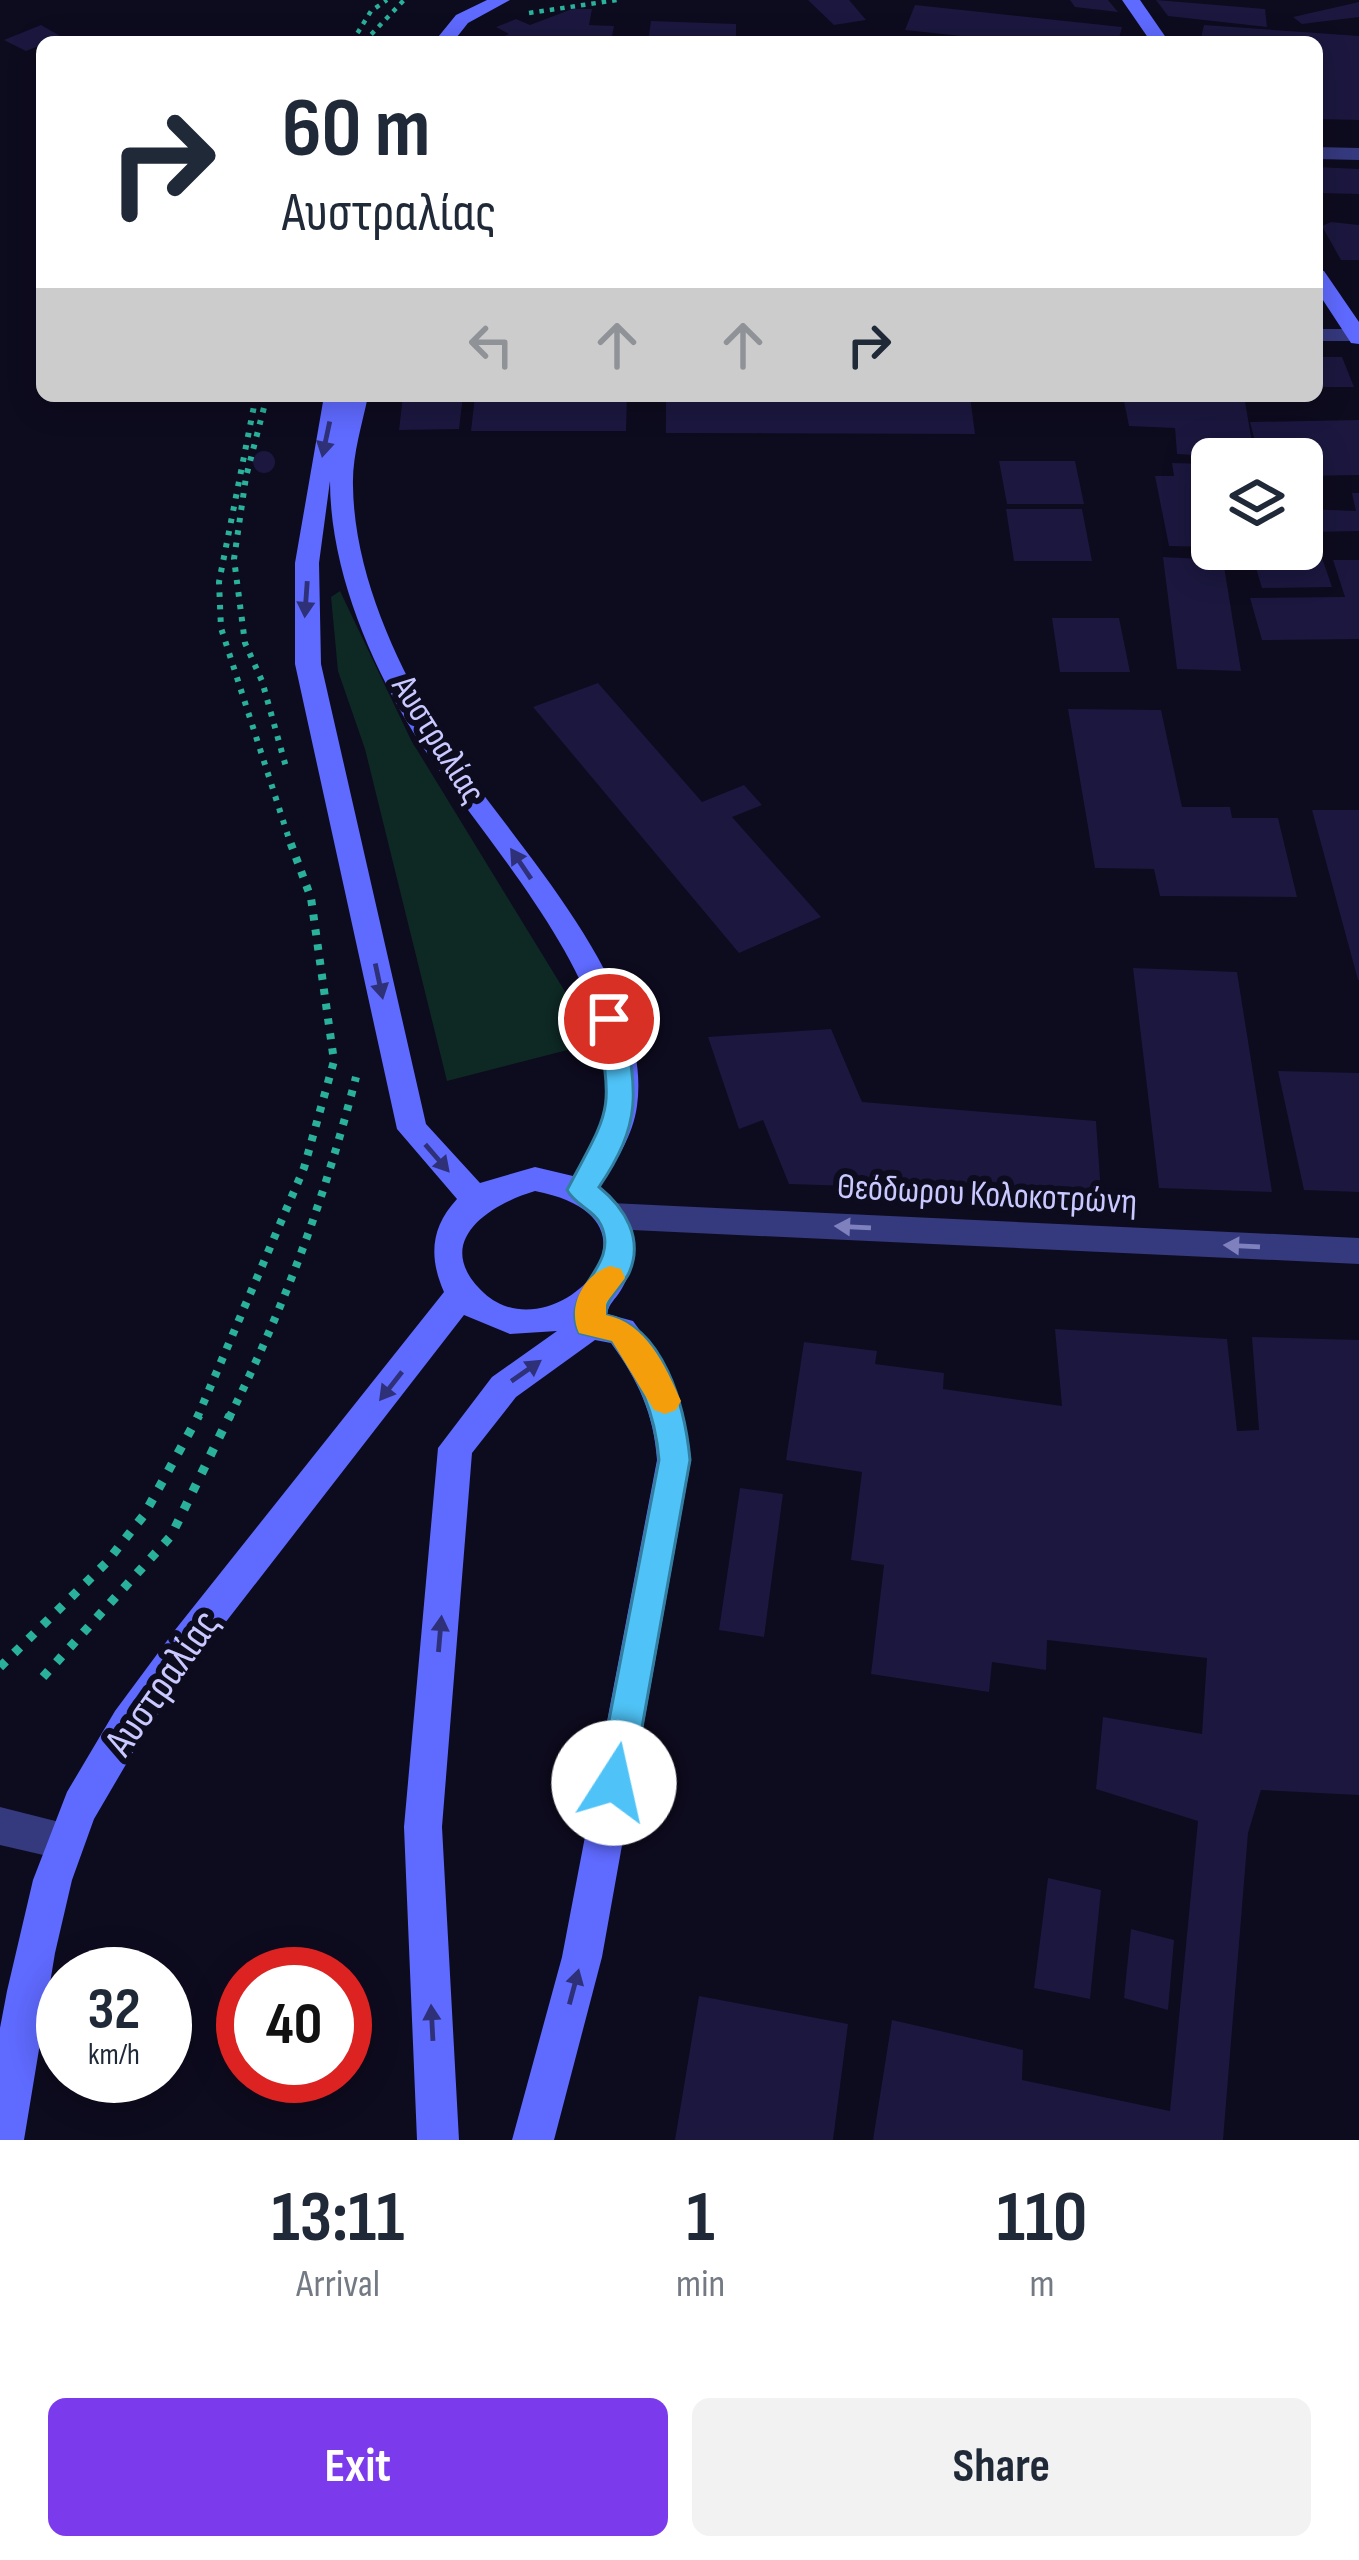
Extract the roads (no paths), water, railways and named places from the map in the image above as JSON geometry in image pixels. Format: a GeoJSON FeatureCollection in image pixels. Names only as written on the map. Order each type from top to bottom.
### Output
{"type":"FeatureCollection","features":[{"type":"Feature","properties":{"kind":"main road"},"geometry":{"type":"LineString","coordinates":[[434,36],[452,13],[473,0]]}},
{"type":"Feature","properties":{"kind":"main road"},"geometry":{"type":"LineString","coordinates":[[448,36],[468,14],[501,0]]}},
{"type":"Feature","properties":{"kind":"main road"},"geometry":{"type":"LineString","coordinates":[[1131,0],[1156,36]]}},
{"type":"Feature","properties":{"kind":"main road"},"geometry":{"type":"LineString","coordinates":[[1323,283],[1358,337]]}},
{"type":"Feature","properties":{"kind":"main road"},"geometry":{"type":"LineString","coordinates":[[334,402],[316,483],[305,601],[308,664],[412,1129],[476,1199]]}},
{"type":"Feature","properties":{"kind":"main road","name":"Αυστραλίας"},"geometry":{"type":"LineString","coordinates":[[357,402],[341,485],[354,563],[385,653],[418,719],[519,860],[583,963],[609,1019],[623,1090],[620,1113],[601,1162],[581,1190]]}},
{"type":"Feature","properties":{"kind":"main road"},"geometry":{"type":"LineString","coordinates":[[438,2140],[423,1827],[455,1448],[504,1388],[591,1312],[616,1269],[620,1248],[610,1216],[581,1190],[536,1178],[507,1183],[461,1212],[449,1234],[446,1257],[452,1280],[488,1312],[512,1319],[591,1312],[621,1330],[656,1378],[671,1423],[674,1460],[582,1957],[532,2140]]}},
{"type":"Feature","properties":{"kind":"main road","name":"Αυστραλίας"},"geometry":{"type":"LineString","coordinates":[[3,2140],[35,1960],[65,1841],[118,1745],[225,1594],[463,1293]]}},
{"type":"Feature","properties":{"kind":"street"},"geometry":{"type":"LineString","coordinates":[[1323,153],[1359,154]]}},
{"type":"Feature","properties":{"kind":"street"},"geometry":{"type":"LineString","coordinates":[[1323,335],[1358,337]]}},
{"type":"Feature","properties":{"kind":"street","name":"Θεόδωρου Κολοκοτρώνη"},"geometry":{"type":"LineString","coordinates":[[610,1216],[1359,1251]]}},
{"type":"Feature","properties":{"kind":"street"},"geometry":{"type":"LineString","coordinates":[[0,1826],[65,1841]]}}]}
